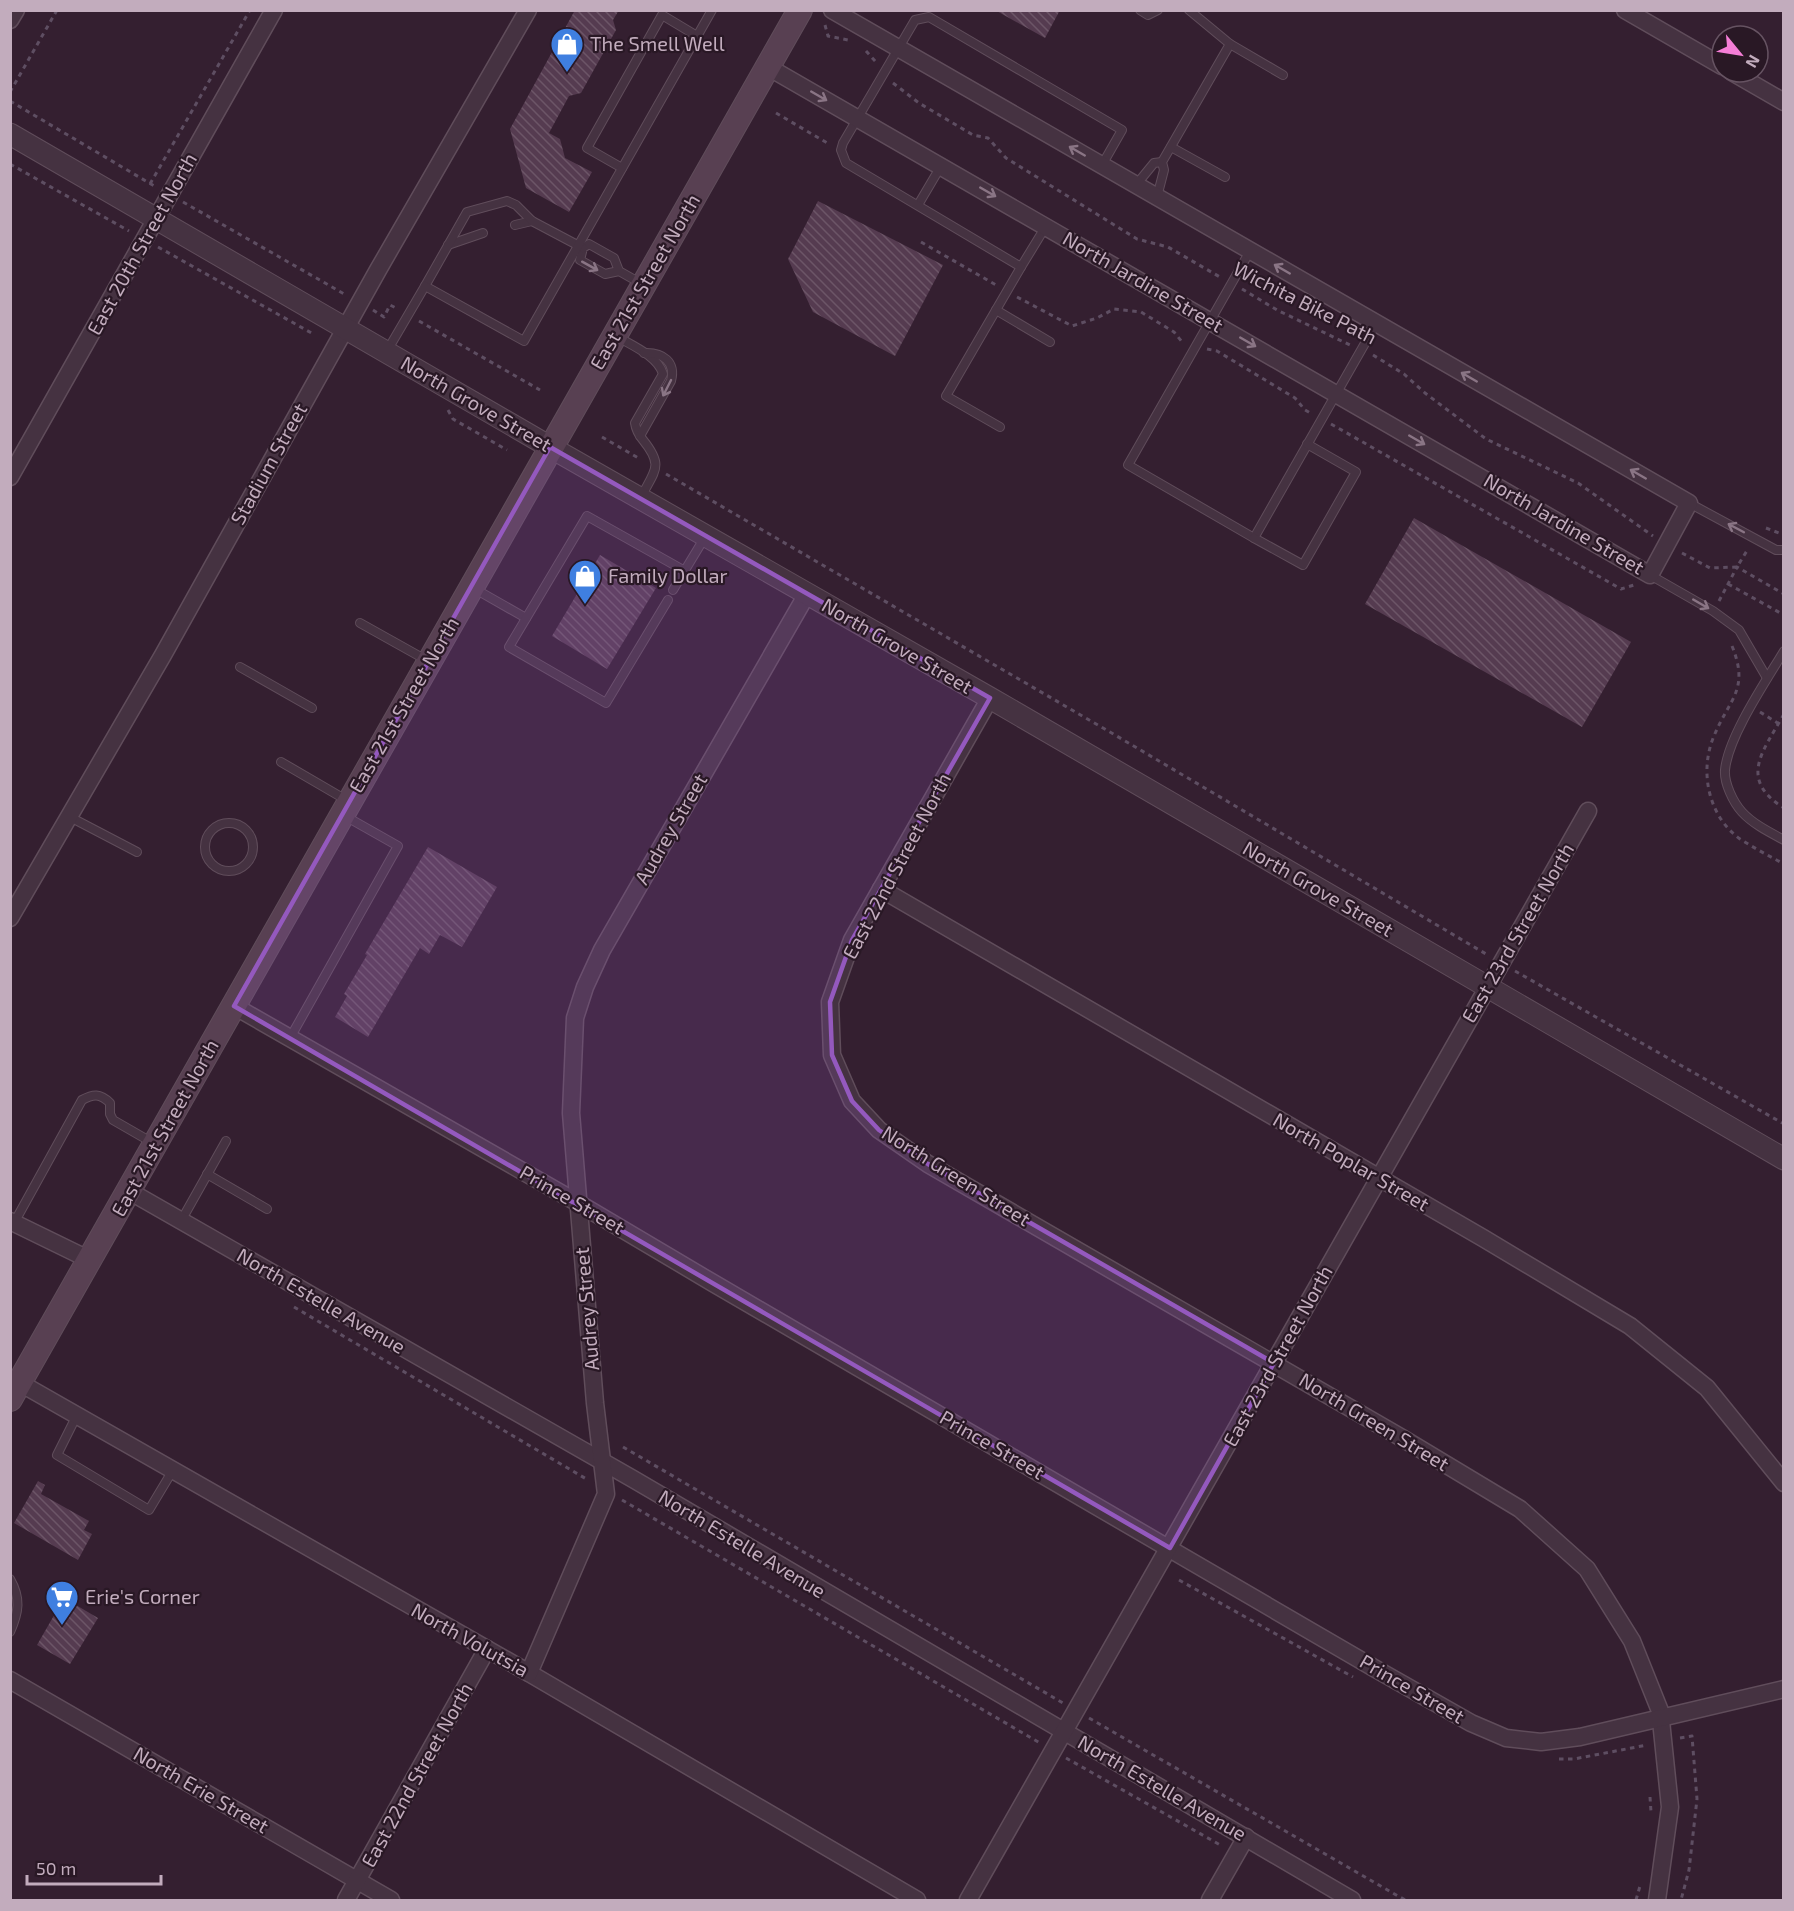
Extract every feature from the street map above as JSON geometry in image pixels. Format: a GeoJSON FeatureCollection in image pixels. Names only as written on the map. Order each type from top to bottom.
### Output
{"type":"FeatureCollection","features":[{"type":"Feature","properties":{"kind":"main road","name":"East 21st Street North"},"geometry":{"type":"LineString","coordinates":[[15,1391],[799,11]]}},
{"type":"Feature","properties":{"kind":"street"},"geometry":{"type":"LineString","coordinates":[[10,20],[16,10]]}},
{"type":"Feature","properties":{"kind":"street","name":"East 20th Street North"},"geometry":{"type":"LineString","coordinates":[[10,477],[274,10]]}},
{"type":"Feature","properties":{"kind":"street","name":"Stadium Street"},"geometry":{"type":"LineString","coordinates":[[10,918],[163,655],[360,303],[528,10]]}},
{"type":"Feature","properties":{"kind":"street"},"geometry":{"type":"LineString","coordinates":[[1625,10],[1710,59]]}},
{"type":"Feature","properties":{"kind":"street"},"geometry":{"type":"LineString","coordinates":[[832,11],[1689,503]]}},
{"type":"Feature","properties":{"kind":"street","name":"North Jardine Street"},"geometry":{"type":"LineString","coordinates":[[768,67],[1650,575],[1689,503]]}},
{"type":"Feature","properties":{"kind":"street"},"geometry":{"type":"LineString","coordinates":[[1753,84],[1784,102]]}},
{"type":"Feature","properties":{"kind":"street","name":"North Grove Street"},"geometry":{"type":"LineString","coordinates":[[10,134],[640,499],[990,698],[1784,1159]]}},
{"type":"Feature","properties":{"kind":"street","name":"Audrey Street"},"geometry":{"type":"LineString","coordinates":[[529,1672],[606,1494],[594,1403],[571,1113],[575,1018],[585,987],[602,950],[807,594]]}},
{"type":"Feature","properties":{"kind":"street","name":"East 22nd Street North"},"geometry":{"type":"LineString","coordinates":[[841,1076],[832,1055],[830,1002],[852,940],[990,698]]}},
{"type":"Feature","properties":{"kind":"street","name":"East 23rd Street North"},"geometry":{"type":"LineString","coordinates":[[968,1900],[1588,811]]}},
{"type":"Feature","properties":{"kind":"street","name":"North Poplar Street"},"geometry":{"type":"LineString","coordinates":[[881,889],[1483,1238],[1630,1326],[1707,1388],[1784,1483]]}},
{"type":"Feature","properties":{"kind":"street","name":"Prince Street"},"geometry":{"type":"LineString","coordinates":[[234,1006],[578,1203],[1452,1712],[1506,1738],[1541,1742],[1580,1737],[1784,1689]]}},
{"type":"Feature","properties":{"kind":"street","name":"North Green Street"},"geometry":{"type":"LineString","coordinates":[[841,1076],[852,1101],[879,1130],[928,1164],[1274,1363],[1520,1509],[1587,1569],[1632,1641],[1660,1711],[1670,1807],[1657,1900]]}},
{"type":"Feature","properties":{"kind":"street","name":"North Estelle Avenue"},"geometry":{"type":"LineString","coordinates":[[129,1191],[602,1462],[1352,1900]]}},
{"type":"Feature","properties":{"kind":"street"},"geometry":{"type":"LineString","coordinates":[[12,1222],[90,1260]]}},
{"type":"Feature","properties":{"kind":"street","name":"North Volutsia"},"geometry":{"type":"LineString","coordinates":[[15,1391],[77,1415],[529,1672],[917,1900]]}},
{"type":"Feature","properties":{"kind":"street","name":"East 22nd Street North"},"geometry":{"type":"LineString","coordinates":[[346,1900],[487,1649]]}},
{"type":"Feature","properties":{"kind":"street","name":"North Erie Street"},"geometry":{"type":"LineString","coordinates":[[10,1680],[392,1900]]}},
{"type":"Feature","properties":{"kind":"street"},"geometry":{"type":"LineString","coordinates":[[1210,1900],[1246,1837]]}},
{"type":"Feature","properties":{"kind":"lane"},"geometry":{"type":"LineString","coordinates":[[425,286],[524,341],[580,247],[712,10]]}},
{"type":"Feature","properties":{"kind":"lane"},"geometry":{"type":"LineString","coordinates":[[1140,10],[1148,15],[1158,10]]}},
{"type":"Feature","properties":{"kind":"lane"},"geometry":{"type":"LineString","coordinates":[[1189,10],[1230,44],[1283,75]]}},
{"type":"Feature","properties":{"kind":"lane"},"geometry":{"type":"LineString","coordinates":[[622,168],[588,148],[662,15],[697,36]]}},
{"type":"Feature","properties":{"kind":"lane"},"geometry":{"type":"LineString","coordinates":[[1021,267],[846,163],[841,150],[843,143],[915,20],[929,17],[1122,130],[1102,165]]}},
{"type":"Feature","properties":{"kind":"lane"},"geometry":{"type":"LineString","coordinates":[[1157,197],[1164,170],[1162,162],[1230,44]]}},
{"type":"Feature","properties":{"kind":"lane"},"geometry":{"type":"LineString","coordinates":[[1171,147],[1225,177]]}},
{"type":"Feature","properties":{"kind":"lane"},"geometry":{"type":"LineString","coordinates":[[1136,185],[1154,162],[1162,162]]}},
{"type":"Feature","properties":{"kind":"lane"},"geometry":{"type":"LineString","coordinates":[[918,205],[941,166]]}},
{"type":"Feature","properties":{"kind":"lane"},"geometry":{"type":"LineString","coordinates":[[386,352],[467,212],[496,203],[507,201],[516,205],[532,220],[580,247],[589,244],[614,258],[619,271],[643,285]]}},
{"type":"Feature","properties":{"kind":"lane"},"geometry":{"type":"LineString","coordinates":[[515,225],[532,220]]}},
{"type":"Feature","properties":{"kind":"lane"},"geometry":{"type":"LineString","coordinates":[[1000,427],[946,396],[1046,226]]}},
{"type":"Feature","properties":{"kind":"lane"},"geometry":{"type":"LineString","coordinates":[[448,245],[483,233]]}},
{"type":"Feature","properties":{"kind":"lane"},"geometry":{"type":"LineString","coordinates":[[580,247],[580,260],[605,274],[619,271]]}},
{"type":"Feature","properties":{"kind":"lane"},"geometry":{"type":"LineString","coordinates":[[1250,250],[1128,465],[1303,565],[1356,472],[1307,444]]}},
{"type":"Feature","properties":{"kind":"lane"},"geometry":{"type":"LineString","coordinates":[[996,310],[1050,342]]}},
{"type":"Feature","properties":{"kind":"lane"},"geometry":{"type":"LineString","coordinates":[[1254,538],[1376,324]]}},
{"type":"Feature","properties":{"kind":"lane"},"geometry":{"type":"LineString","coordinates":[[615,335],[644,353],[661,367],[663,374],[635,423],[636,430],[655,454],[656,468],[640,499]]}},
{"type":"Feature","properties":{"kind":"lane"},"geometry":{"type":"LineString","coordinates":[[1689,503],[1776,550],[1784,550]]}},
{"type":"Feature","properties":{"kind":"lane"},"geometry":{"type":"LineString","coordinates":[[668,600],[606,703],[509,647],[587,516],[685,571]]}},
{"type":"Feature","properties":{"kind":"lane"},"geometry":{"type":"LineString","coordinates":[[673,590],[706,536]]}},
{"type":"Feature","properties":{"kind":"lane"},"geometry":{"type":"LineString","coordinates":[[1650,575],[1713,611],[1739,630],[1767,678]]}},
{"type":"Feature","properties":{"kind":"lane"},"geometry":{"type":"LineString","coordinates":[[471,586],[526,618]]}},
{"type":"Feature","properties":{"kind":"lane"},"geometry":{"type":"LineString","coordinates":[[360,623],[429,662]]}},
{"type":"Feature","properties":{"kind":"lane"},"geometry":{"type":"LineString","coordinates":[[1784,651],[1731,745],[1725,772],[1729,790],[1741,811],[1757,825],[1784,840]]}},
{"type":"Feature","properties":{"kind":"lane"},"geometry":{"type":"LineString","coordinates":[[240,668],[312,708]]}},
{"type":"Feature","properties":{"kind":"lane"},"geometry":{"type":"LineString","coordinates":[[281,762],[398,846],[290,1038]]}},
{"type":"Feature","properties":{"kind":"lane"},"geometry":{"type":"LineString","coordinates":[[70,817],[137,852]]}},
{"type":"Feature","properties":{"kind":"lane"},"geometry":{"type":"LineString","coordinates":[[233,824],[247,831],[253,846],[252,853],[244,866],[229,871],[209,861],[206,845],[212,831],[218,826],[233,824]]}},
{"type":"Feature","properties":{"kind":"lane"},"geometry":{"type":"LineString","coordinates":[[12,1222],[82,1100],[92,1095],[106,1098],[110,1103],[112,1120],[156,1144]]}},
{"type":"Feature","properties":{"kind":"lane"},"geometry":{"type":"LineString","coordinates":[[181,1221],[226,1141]]}},
{"type":"Feature","properties":{"kind":"lane"},"geometry":{"type":"LineString","coordinates":[[207,1174],[267,1209]]}},
{"type":"Feature","properties":{"kind":"lane"},"geometry":{"type":"LineString","coordinates":[[77,1415],[57,1455],[149,1510],[173,1470]]}},
{"type":"Feature","properties":{"kind":"lane"},"geometry":{"type":"LineString","coordinates":[[10,1579],[14,1586],[18,1616],[10,1632]]}},
{"type":"Feature","properties":{"kind":"path"},"geometry":{"type":"LineString","coordinates":[[10,92],[57,10]]}},
{"type":"Feature","properties":{"kind":"path"},"geometry":{"type":"LineString","coordinates":[[150,184],[250,10]]}},
{"type":"Feature","properties":{"kind":"path"},"geometry":{"type":"LineString","coordinates":[[832,11],[824,26],[828,36],[851,41]]}},
{"type":"Feature","properties":{"kind":"path","name":"Wichita Bike Path"},"geometry":{"type":"LineString","coordinates":[[860,46],[868,52],[896,86],[919,103],[973,135],[988,138],[1006,158],[1137,238],[1168,247],[1277,310],[1379,357],[1486,439],[1578,483],[1666,545],[1710,568],[1737,567]]}},
{"type":"Feature","properties":{"kind":"path"},"geometry":{"type":"LineString","coordinates":[[10,101],[150,184],[384,317],[390,305],[540,390]]}},
{"type":"Feature","properties":{"kind":"path"},"geometry":{"type":"LineString","coordinates":[[776,113],[829,144]]}},
{"type":"Feature","properties":{"kind":"path"},"geometry":{"type":"LineString","coordinates":[[10,164],[336,347]]}},
{"type":"Feature","properties":{"kind":"path"},"geometry":{"type":"LineString","coordinates":[[447,408],[453,419],[507,450]]}},
{"type":"Feature","properties":{"kind":"path"},"geometry":{"type":"LineString","coordinates":[[602,437],[1502,963],[1784,1124]]}},
{"type":"Feature","properties":{"kind":"path"},"geometry":{"type":"LineString","coordinates":[[1713,611],[1762,526],[1784,535]]}},
{"type":"Feature","properties":{"kind":"path"},"geometry":{"type":"LineString","coordinates":[[1737,567],[1784,594]]}},
{"type":"Feature","properties":{"kind":"path"},"geometry":{"type":"LineString","coordinates":[[1728,584],[1784,615]]}},
{"type":"Feature","properties":{"kind":"path"},"geometry":{"type":"LineString","coordinates":[[1728,640],[1738,662],[1739,679],[1735,698]]}},
{"type":"Feature","properties":{"kind":"path"},"geometry":{"type":"LineString","coordinates":[[1784,714],[1763,749],[1757,764],[1758,779],[1763,789],[1770,800],[1784,808]]}},
{"type":"Feature","properties":{"kind":"path"},"geometry":{"type":"LineString","coordinates":[[290,1305],[1054,1751],[1236,1854]]}},
{"type":"Feature","properties":{"kind":"path"},"geometry":{"type":"LineString","coordinates":[[623,1447],[1405,1900]]}},
{"type":"Feature","properties":{"kind":"path"},"geometry":{"type":"LineString","coordinates":[[1648,1744],[1648,1756]]}},
{"type":"Feature","properties":{"kind":"path"},"geometry":{"type":"LineString","coordinates":[[1650,1789],[1651,1812]]}},
{"type":"Feature","properties":{"kind":"path"},"geometry":{"type":"LineString","coordinates":[[1636,1900],[1642,1881]]}},
{"type":"Feature","properties":{"kind":"highlighted area"},"geometry":{"type":"Polygon","coordinates":[[[550,447],[990,698],[852,940],[830,1002],[832,1055],[852,1101],[879,1130],[928,1164],[1274,1363],[1170,1548],[234,1006],[550,447]]]}},
{"type":"Feature","properties":{"kind":"building"},"geometry":{"type":"Polygon","coordinates":[[[575,10],[619,10],[613,20],[616,30],[581,93],[569,96],[549,133],[560,139],[565,158],[592,172],[569,212],[526,188],[510,129],[575,10]]]}},
{"type":"Feature","properties":{"kind":"building"},"geometry":{"type":"Polygon","coordinates":[[[995,10],[1060,10],[1045,38],[995,10]]]}},
{"type":"Feature","properties":{"kind":"building"},"geometry":{"type":"Polygon","coordinates":[[[818,201],[943,265],[895,356],[813,312],[788,259],[818,201]]]}},
{"type":"Feature","properties":{"kind":"building"},"geometry":{"type":"Polygon","coordinates":[[[1414,518],[1631,642],[1582,727],[1365,604],[1414,518]]]}},
{"type":"Feature","properties":{"kind":"building"},"geometry":{"type":"Polygon","coordinates":[[[600,555],[656,588],[607,669],[552,636],[600,555]]]}},
{"type":"Feature","properties":{"kind":"building"},"geometry":{"type":"Polygon","coordinates":[[[428,847],[497,887],[462,947],[440,935],[429,954],[420,948],[368,1037],[335,1017],[347,996],[344,994],[367,955],[365,954],[428,847]]]}},
{"type":"Feature","properties":{"kind":"building"},"geometry":{"type":"Polygon","coordinates":[[[38,1481],[45,1485],[41,1494],[89,1521],[84,1530],[92,1534],[78,1560],[14,1523],[38,1481]]]}},
{"type":"Feature","properties":{"kind":"building"},"geometry":{"type":"Polygon","coordinates":[[[64,1598],[98,1618],[70,1664],[37,1645],[64,1598]]]}},
{"type":"Feature","properties":{"kind":"place","name":"The Smell Well"},"geometry":{"type":"Point","coordinates":[567,73]}},
{"type":"Feature","properties":{"kind":"place","name":"Family Dollar"},"geometry":{"type":"Point","coordinates":[585,605]}},
{"type":"Feature","properties":{"kind":"place","name":"Erie's Corner"},"geometry":{"type":"Point","coordinates":[62,1626]}}]}
